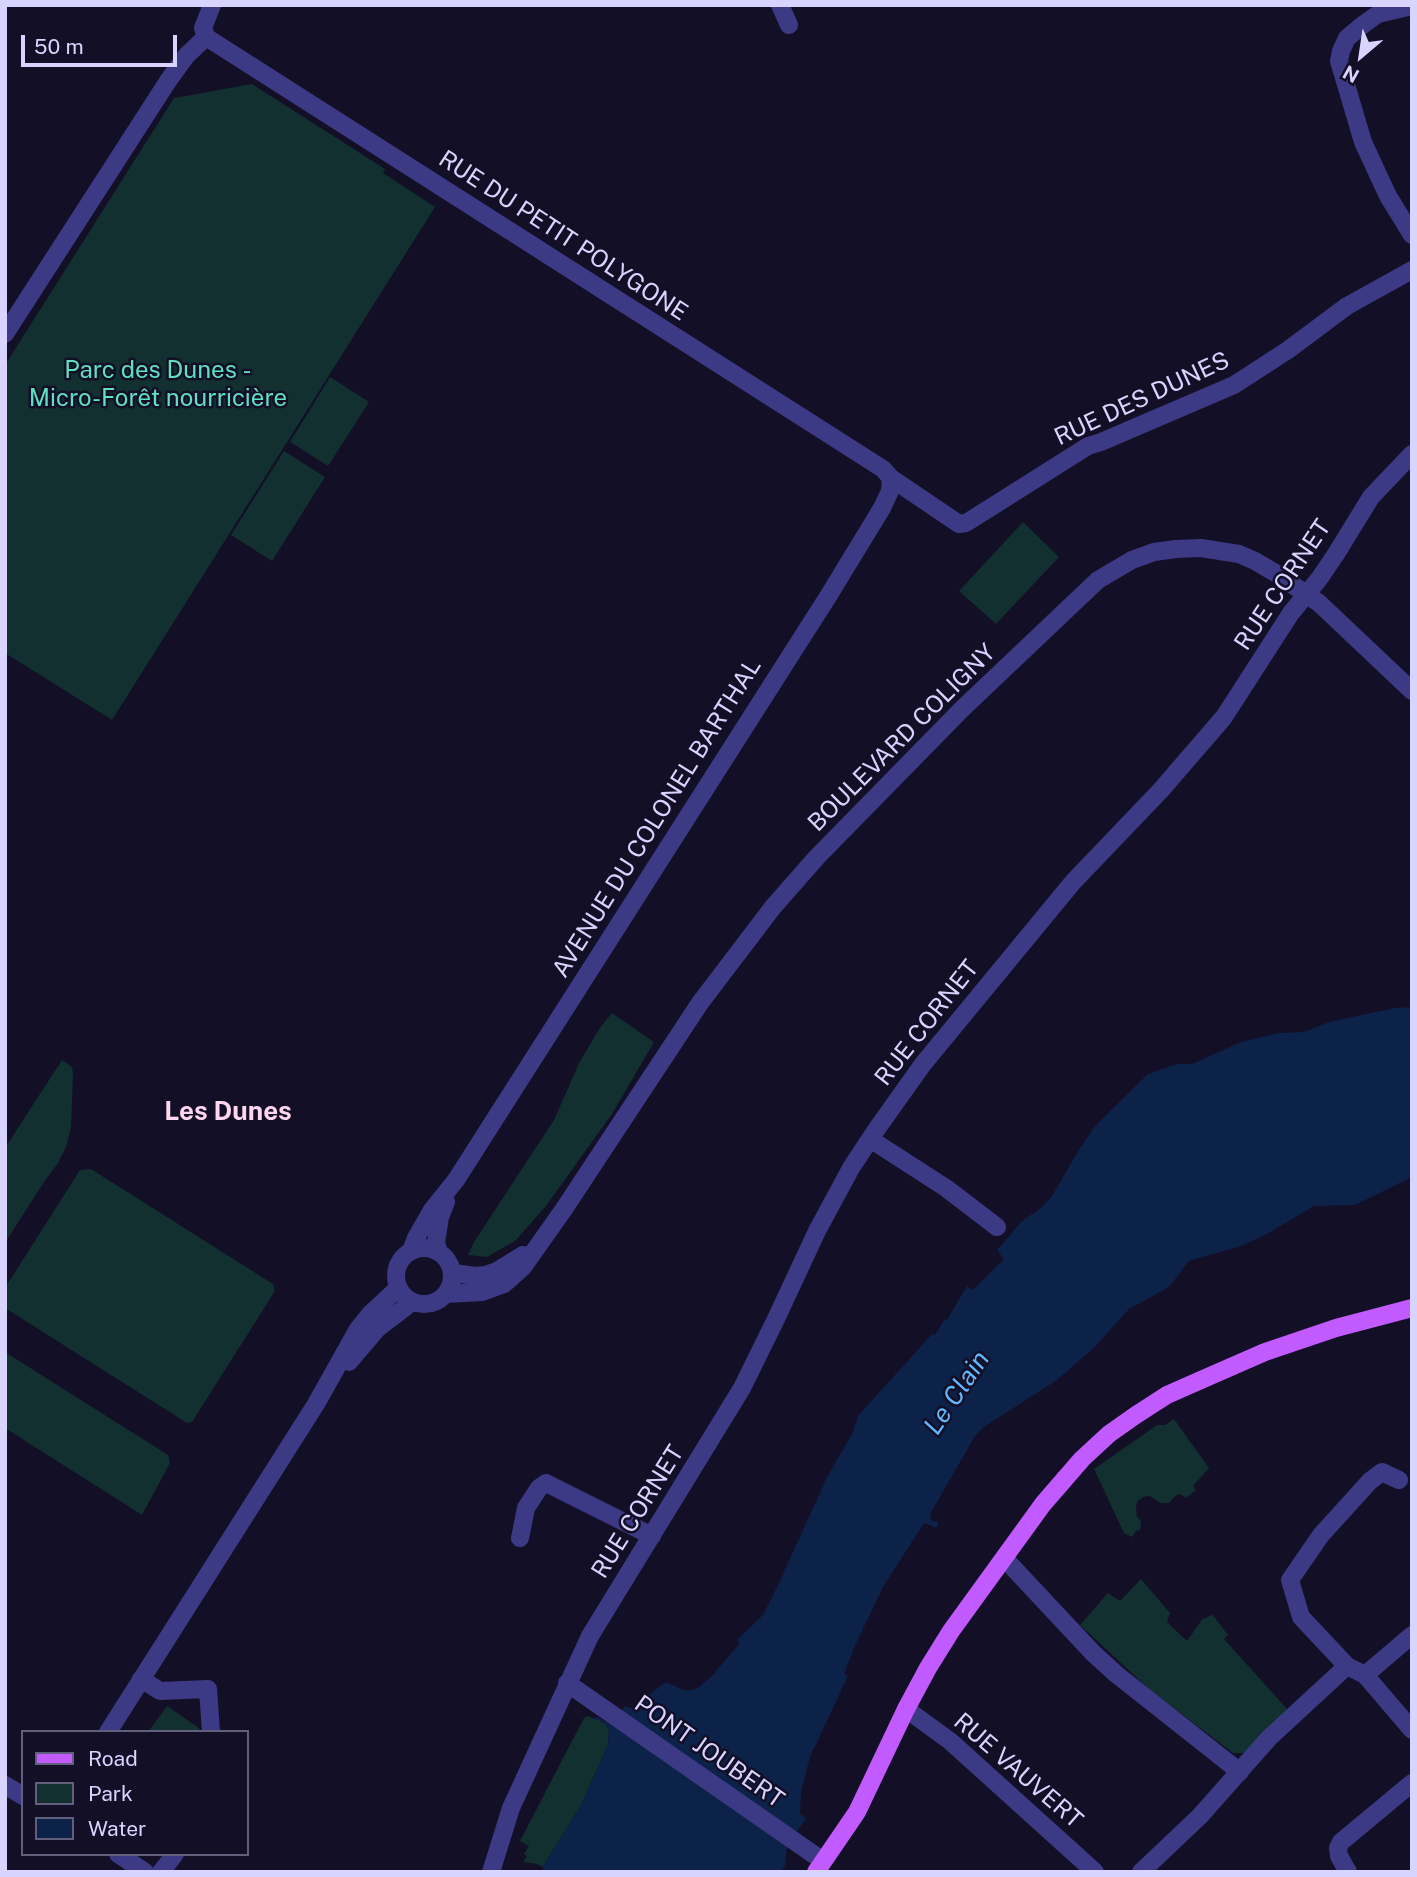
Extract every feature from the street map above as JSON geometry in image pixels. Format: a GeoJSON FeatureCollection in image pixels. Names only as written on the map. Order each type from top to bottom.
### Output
{"type":"FeatureCollection","features":[{"type":"Feature","properties":{"kind":"main road"},"geometry":{"type":"LineString","coordinates":[[820,1866],[857,1812],[906,1709],[945,1640],[1043,1504],[1109,1434],[1167,1395],[1265,1352],[1336,1328],[1412,1308]]}},
{"type":"Feature","properties":{"kind":"street"},"geometry":{"type":"LineString","coordinates":[[5,334],[168,81],[186,56],[206,37],[203,28],[212,5]]}},
{"type":"Feature","properties":{"kind":"street"},"geometry":{"type":"LineString","coordinates":[[780,5],[789,25]]}},
{"type":"Feature","properties":{"kind":"street"},"geometry":{"type":"LineString","coordinates":[[1412,6],[1371,10],[1347,38],[1339,61],[1363,142],[1388,196],[1412,234]]}},
{"type":"Feature","properties":{"kind":"street","name":"RUE DU PETIT POLYGONE"},"geometry":{"type":"LineString","coordinates":[[206,37],[883,469],[891,478]]}},
{"type":"Feature","properties":{"kind":"street","name":"RUE DES DUNES"},"geometry":{"type":"LineString","coordinates":[[891,478],[953,520],[960,524],[966,523],[1088,446],[1234,385],[1288,350],[1347,306],[1412,270]]}},
{"type":"Feature","properties":{"kind":"street","name":"RUE CORNET"},"geometry":{"type":"LineString","coordinates":[[491,1872],[511,1808],[590,1636],[742,1388],[817,1231],[851,1168],[923,1064],[1073,882],[1161,790],[1224,717],[1291,613],[1336,554],[1371,497],[1412,454]]}},
{"type":"Feature","properties":{"kind":"street","name":"AVENUE DU COLONEL BARTHAL"},"geometry":{"type":"LineString","coordinates":[[411,1251],[432,1210],[456,1180],[829,595],[882,508],[890,491],[891,478]]}},
{"type":"Feature","properties":{"kind":"street","name":"BOULEVARD COLIGNY"},"geometry":{"type":"LineString","coordinates":[[446,1294],[482,1292],[504,1284],[523,1267],[693,1013],[773,907],[962,709],[1098,580],[1132,560],[1154,552],[1176,549],[1201,548],[1229,552],[1255,561],[1299,588],[1338,620],[1412,691]]}},
{"type":"Feature","properties":{"kind":"street"},"geometry":{"type":"LineString","coordinates":[[870,1139],[946,1188],[998,1227]]}},
{"type":"Feature","properties":{"kind":"street","name":"AVENUE DU COLONEL BARTHAL"},"geometry":{"type":"LineString","coordinates":[[439,1252],[436,1243],[440,1217],[456,1180]]}},
{"type":"Feature","properties":{"kind":"street","name":"BOULEVARD COLIGNY"},"geometry":{"type":"LineString","coordinates":[[453,1273],[486,1275],[514,1262],[540,1243]]}},
{"type":"Feature","properties":{"kind":"street"},"geometry":{"type":"LineString","coordinates":[[420,1248],[439,1252],[449,1262],[453,1273],[450,1288],[439,1301],[431,1304],[412,1302],[401,1294],[398,1288],[396,1279],[399,1263],[411,1251],[420,1248]]}},
{"type":"Feature","properties":{"kind":"street"},"geometry":{"type":"LineString","coordinates":[[109,1730],[316,1404],[358,1329],[398,1288]]}},
{"type":"Feature","properties":{"kind":"street"},"geometry":{"type":"LineString","coordinates":[[316,1404],[378,1328],[412,1302]]}},
{"type":"Feature","properties":{"kind":"street"},"geometry":{"type":"LineString","coordinates":[[1399,1480],[1382,1472],[1370,1481],[1321,1535],[1290,1580],[1301,1617],[1347,1666],[1365,1675],[1412,1730]]}},
{"type":"Feature","properties":{"kind":"street"},"geometry":{"type":"LineString","coordinates":[[520,1538],[526,1508],[538,1488],[546,1483],[653,1536]]}},
{"type":"Feature","properties":{"kind":"street"},"geometry":{"type":"LineString","coordinates":[[1005,1559],[1116,1674],[1240,1772]]}},
{"type":"Feature","properties":{"kind":"street"},"geometry":{"type":"LineString","coordinates":[[1365,1675],[1412,1635]]}},
{"type":"Feature","properties":{"kind":"street"},"geometry":{"type":"LineString","coordinates":[[1141,1872],[1200,1816],[1269,1738],[1347,1666]]}},
{"type":"Feature","properties":{"kind":"street"},"geometry":{"type":"LineString","coordinates":[[141,1679],[160,1691],[208,1689],[211,1730]]}},
{"type":"Feature","properties":{"kind":"street","name":"PONT JOUBERT"},"geometry":{"type":"LineString","coordinates":[[567,1683],[796,1842],[820,1866]]}},
{"type":"Feature","properties":{"kind":"street","name":"RUE VAUVERT"},"geometry":{"type":"LineString","coordinates":[[906,1709],[950,1741],[1095,1872]]}},
{"type":"Feature","properties":{"kind":"street"},"geometry":{"type":"LineString","coordinates":[[1348,1872],[1339,1856],[1338,1848],[1341,1842],[1412,1783]]}},
{"type":"Feature","properties":{"kind":"street"},"geometry":{"type":"LineString","coordinates":[[5,1785],[21,1795]]}},
{"type":"Feature","properties":{"kind":"street"},"geometry":{"type":"LineString","coordinates":[[121,1856],[145,1872]]}},
{"type":"Feature","properties":{"kind":"street"},"geometry":{"type":"LineString","coordinates":[[161,1872],[173,1856]]}},
{"type":"Feature","properties":{"kind":"green space","name":"Parc des Dunes - Micro-Forêt nourricière"},"geometry":{"type":"Polygon","coordinates":[[[252,84],[385,169],[383,173],[435,207],[112,720],[5,653],[5,365],[174,98],[252,84]]]}},
{"type":"Feature","properties":{"kind":"green space"},"geometry":{"type":"Polygon","coordinates":[[[330,377],[369,402],[328,466],[290,442],[330,377]]]}},
{"type":"Feature","properties":{"kind":"green space"},"geometry":{"type":"Polygon","coordinates":[[[284,451],[325,477],[272,561],[231,535],[284,451]]]}},
{"type":"Feature","properties":{"kind":"green space"},"geometry":{"type":"Polygon","coordinates":[[[1023,522],[1059,557],[996,624],[959,591],[1023,522]]]}},
{"type":"Feature","properties":{"kind":"green space"},"geometry":{"type":"Polygon","coordinates":[[[612,1013],[654,1042],[612,1114],[546,1206],[515,1241],[487,1257],[468,1255],[554,1120],[579,1063],[612,1013]]]}},
{"type":"Feature","properties":{"kind":"green space"},"geometry":{"type":"Polygon","coordinates":[[[62,1060],[72,1067],[73,1074],[71,1127],[66,1147],[5,1243],[5,1148],[62,1060]]]}},
{"type":"Feature","properties":{"kind":"green space"},"geometry":{"type":"Polygon","coordinates":[[[91,1169],[273,1284],[275,1291],[192,1422],[187,1423],[5,1308],[5,1287],[80,1170],[91,1169]]]}},
{"type":"Feature","properties":{"kind":"green space"},"geometry":{"type":"Polygon","coordinates":[[[5,1352],[168,1455],[170,1463],[142,1515],[5,1428],[5,1352]]]}},
{"type":"Feature","properties":{"kind":"green space"},"geometry":{"type":"Polygon","coordinates":[[[1174,1419],[1209,1468],[1193,1486],[1196,1490],[1186,1498],[1180,1494],[1169,1503],[1161,1503],[1150,1496],[1137,1502],[1140,1530],[1132,1537],[1124,1533],[1094,1469],[1157,1425],[1165,1425],[1174,1419]]]}},
{"type":"Feature","properties":{"kind":"green space"},"geometry":{"type":"Polygon","coordinates":[[[1141,1579],[1170,1613],[1167,1622],[1187,1641],[1203,1618],[1212,1614],[1228,1635],[1224,1639],[1288,1710],[1245,1753],[1233,1753],[1151,1691],[1080,1625],[1108,1593],[1120,1601],[1141,1579]]]}},
{"type":"Feature","properties":{"kind":"green space"},"geometry":{"type":"Polygon","coordinates":[[[167,1706],[200,1730],[149,1730],[167,1706]]]}},
{"type":"Feature","properties":{"kind":"green space"},"geometry":{"type":"Polygon","coordinates":[[[587,1716],[603,1722],[609,1729],[608,1745],[581,1805],[543,1867],[523,1862],[529,1846],[520,1841],[587,1716]]]}},
{"type":"Feature","properties":{"kind":"water","name":"Le Clain"},"geometry":{"type":"Polygon","coordinates":[[[1412,1007],[1412,1177],[1355,1205],[1314,1206],[1241,1246],[1189,1261],[1169,1287],[1129,1309],[1095,1347],[1057,1380],[984,1427],[975,1436],[930,1514],[931,1520],[939,1523],[936,1528],[924,1523],[883,1587],[854,1648],[844,1674],[848,1676],[810,1757],[801,1791],[800,1814],[806,1818],[787,1847],[785,1866],[780,1872],[543,1872],[543,1867],[581,1805],[608,1745],[609,1729],[603,1722],[591,1718],[597,1717],[610,1724],[625,1706],[631,1708],[666,1682],[684,1690],[692,1690],[712,1676],[740,1643],[737,1640],[763,1615],[827,1477],[852,1434],[858,1416],[932,1334],[935,1335],[967,1286],[973,1290],[1004,1259],[997,1250],[1021,1222],[1052,1196],[1096,1125],[1148,1074],[1176,1064],[1192,1064],[1241,1042],[1279,1033],[1304,1032],[1329,1022],[1412,1007]]]}},
{"type":"Feature","properties":{"kind":"district","name":"Les Dunes"},"geometry":{"type":"Point","coordinates":[228,1112]}}]}
